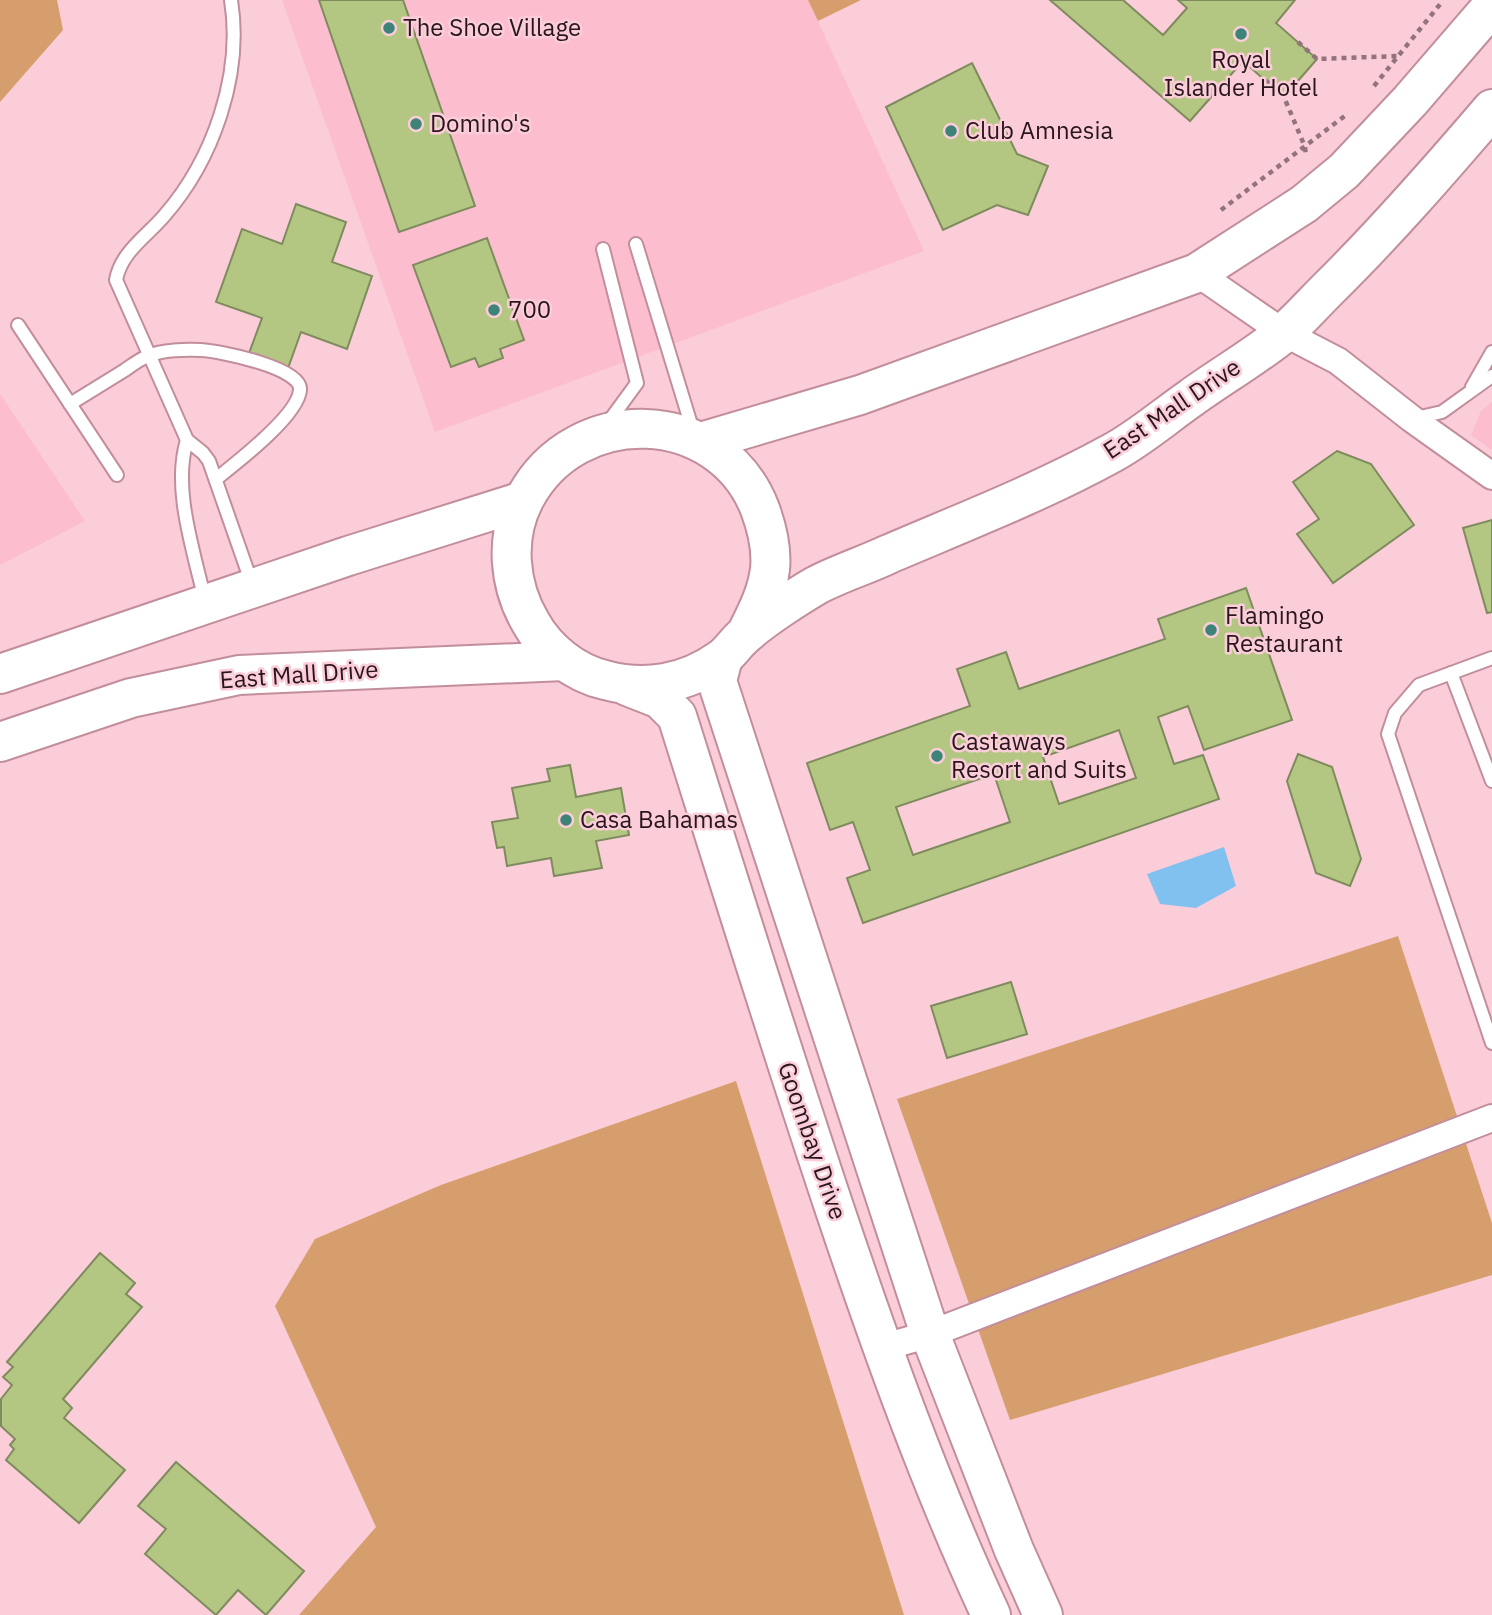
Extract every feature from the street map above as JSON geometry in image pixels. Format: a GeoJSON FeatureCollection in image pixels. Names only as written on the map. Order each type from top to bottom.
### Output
{"type":"FeatureCollection","features":[{"type":"Feature","properties":{"kind":"main road"},"geometry":{"type":"LineString","coordinates":[[698,440],[860,395],[1197,272],[1312,197],[1343,171],[1492,6]]}},
{"type":"Feature","properties":{"kind":"main road","name":"East Mall Drive"},"geometry":{"type":"LineString","coordinates":[[625,685],[660,685],[693,676],[817,586],[1115,452],[1284,332],[1362,255],[1492,109]]}},
{"type":"Feature","properties":{"kind":"main road"},"geometry":{"type":"LineString","coordinates":[[625,685],[593,677],[564,661],[538,636],[521,605],[512,570],[512,535],[523,501],[542,471],[569,448],[601,433],[649,427],[698,440],[731,464],[754,493],[767,528],[771,565],[763,601],[734,646]]}},
{"type":"Feature","properties":{"kind":"main road"},"geometry":{"type":"LineString","coordinates":[[0,674],[523,501]]}},
{"type":"Feature","properties":{"kind":"main road","name":"Goombay Drive"},"geometry":{"type":"LineString","coordinates":[[734,646],[717,681],[930,1334],[1013,1550],[1043,1615]]}},
{"type":"Feature","properties":{"kind":"main road","name":"East Mall Drive"},"geometry":{"type":"LineString","coordinates":[[0,742],[131,698],[239,675],[564,661]]}},
{"type":"Feature","properties":{"kind":"main road","name":"Goombay Drive"},"geometry":{"type":"LineString","coordinates":[[625,685],[660,699],[677,716],[783,1055],[881,1348],[967,1564],[991,1615]]}},
{"type":"Feature","properties":{"kind":"main road"},"geometry":{"type":"LineString","coordinates":[[783,1055],[835,1041]]}},
{"type":"Feature","properties":{"kind":"street"},"geometry":{"type":"LineString","coordinates":[[1197,272],[1284,332],[1338,361],[1412,419],[1492,476]]}},
{"type":"Feature","properties":{"kind":"street"},"geometry":{"type":"LineString","coordinates":[[881,1348],[930,1334],[1492,1118]]}},
{"type":"Feature","properties":{"kind":"lane"},"geometry":{"type":"LineString","coordinates":[[231,0],[232,61],[225,99],[214,133],[181,195],[164,217],[122,260],[116,280],[187,440],[203,453],[216,479],[254,588]]}},
{"type":"Feature","properties":{"kind":"lane"},"geometry":{"type":"LineString","coordinates":[[636,244],[698,440]]}},
{"type":"Feature","properties":{"kind":"lane"},"geometry":{"type":"LineString","coordinates":[[601,433],[637,383],[603,249]]}},
{"type":"Feature","properties":{"kind":"lane"},"geometry":{"type":"LineString","coordinates":[[18,325],[117,475]]}},
{"type":"Feature","properties":{"kind":"lane"},"geometry":{"type":"LineString","coordinates":[[70,404],[149,355],[199,349],[224,352],[290,374],[299,382],[299,397],[278,424],[248,454],[216,479]]}},
{"type":"Feature","properties":{"kind":"lane"},"geometry":{"type":"LineString","coordinates":[[1470,390],[1492,352]]}},
{"type":"Feature","properties":{"kind":"lane"},"geometry":{"type":"LineString","coordinates":[[1412,419],[1442,412],[1492,376]]}},
{"type":"Feature","properties":{"kind":"lane"},"geometry":{"type":"LineString","coordinates":[[187,440],[182,457],[183,500],[206,604]]}},
{"type":"Feature","properties":{"kind":"lane"},"geometry":{"type":"LineString","coordinates":[[1492,657],[1419,685],[1395,713],[1388,734],[1492,1043]]}},
{"type":"Feature","properties":{"kind":"lane"},"geometry":{"type":"LineString","coordinates":[[1451,673],[1492,780]]}},
{"type":"Feature","properties":{"kind":"path"},"geometry":{"type":"LineString","coordinates":[[1372,88],[1441,3]]}},
{"type":"Feature","properties":{"kind":"path"},"geometry":{"type":"LineString","coordinates":[[1298,42],[1317,59],[1398,56],[1441,65]]}},
{"type":"Feature","properties":{"kind":"path"},"geometry":{"type":"LineString","coordinates":[[1265,80],[1284,97],[1305,147],[1312,197]]}},
{"type":"Feature","properties":{"kind":"path"},"geometry":{"type":"LineString","coordinates":[[1221,210],[1355,109]]}},
{"type":"Feature","properties":{"kind":"shaded area"},"geometry":{"type":"Polygon","coordinates":[[[0,0],[57,0],[63,30],[0,102],[0,0]]]}},
{"type":"Feature","properties":{"kind":"shaded area"},"geometry":{"type":"Polygon","coordinates":[[[282,0],[808,0],[924,251],[435,432],[282,0]]]}},
{"type":"Feature","properties":{"kind":"shaded area"},"geometry":{"type":"Polygon","coordinates":[[[808,0],[861,0],[818,21],[808,0]]]}},
{"type":"Feature","properties":{"kind":"shaded area"},"geometry":{"type":"Polygon","coordinates":[[[0,394],[85,521],[0,565],[0,394]]]}},
{"type":"Feature","properties":{"kind":"shaded area"},"geometry":{"type":"Polygon","coordinates":[[[1492,402],[1492,450],[1471,435],[1481,411],[1492,402]]]}},
{"type":"Feature","properties":{"kind":"shaded area"},"geometry":{"type":"Polygon","coordinates":[[[1398,936],[1492,1223],[1492,1275],[1010,1420],[897,1099],[1398,936]]]}},
{"type":"Feature","properties":{"kind":"shaded area"},"geometry":{"type":"Polygon","coordinates":[[[736,1081],[904,1615],[299,1615],[376,1527],[275,1306],[315,1239],[441,1185],[736,1081]]]}},
{"type":"Feature","properties":{"kind":"water"},"geometry":{"type":"Polygon","coordinates":[[[1224,847],[1236,886],[1196,908],[1160,904],[1147,874],[1224,847]]]}},
{"type":"Feature","properties":{"kind":"building"},"geometry":{"type":"Polygon","coordinates":[[[319,0],[403,0],[475,206],[399,232],[319,0]]]}},
{"type":"Feature","properties":{"kind":"building"},"geometry":{"type":"Polygon","coordinates":[[[1050,0],[1123,0],[1163,35],[1187,8],[1178,0],[1295,0],[1276,23],[1317,59],[1284,97],[1243,61],[1190,121],[1050,0]]]}},
{"type":"Feature","properties":{"kind":"building","name":"Club Amnesia"},"geometry":{"type":"Polygon","coordinates":[[[972,63],[1017,154],[1048,166],[1028,215],[997,205],[943,230],[886,107],[972,63]]]}},
{"type":"Feature","properties":{"kind":"building"},"geometry":{"type":"Polygon","coordinates":[[[296,204],[346,222],[332,262],[372,276],[347,349],[301,332],[287,371],[248,356],[262,318],[216,302],[242,229],[282,244],[296,204]]]}},
{"type":"Feature","properties":{"kind":"building"},"geometry":{"type":"Polygon","coordinates":[[[487,238],[524,340],[500,349],[503,358],[479,367],[475,358],[451,367],[413,265],[487,238]]]}},
{"type":"Feature","properties":{"kind":"building"},"geometry":{"type":"Polygon","coordinates":[[[1337,451],[1371,464],[1414,525],[1333,583],[1297,534],[1319,519],[1293,482],[1337,451]]]}},
{"type":"Feature","properties":{"kind":"building"},"geometry":{"type":"Polygon","coordinates":[[[1492,520],[1492,612],[1487,613],[1463,528],[1492,520]]]}},
{"type":"Feature","properties":{"kind":"building","name":"Castaways Resort and Suits"},"geometry":{"type":"Polygon","coordinates":[[[1246,588],[1292,720],[1204,750],[1188,706],[1158,717],[1174,764],[1203,755],[1219,799],[863,923],[847,878],[870,870],[853,822],[830,830],[807,763],[970,706],[957,669],[1006,652],[1019,689],[1165,639],[1158,619],[1246,588]],[[1119,730],[1043,757],[1059,804],[1136,778],[1119,730]],[[994,774],[896,807],[913,855],[1010,822],[994,774]]]}},
{"type":"Feature","properties":{"kind":"building"},"geometry":{"type":"Polygon","coordinates":[[[1298,754],[1332,767],[1361,859],[1350,886],[1316,873],[1287,781],[1298,754]]]}},
{"type":"Feature","properties":{"kind":"building","name":"Casa Bahamas"},"geometry":{"type":"Polygon","coordinates":[[[570,765],[576,797],[621,788],[629,835],[596,841],[602,868],[554,876],[551,858],[507,866],[504,847],[497,848],[492,822],[518,818],[512,788],[550,781],[547,769],[570,765]]]}},
{"type":"Feature","properties":{"kind":"building"},"geometry":{"type":"Polygon","coordinates":[[[1011,982],[1027,1034],[947,1058],[931,1006],[1011,982]]]}},
{"type":"Feature","properties":{"kind":"building"},"geometry":{"type":"Polygon","coordinates":[[[100,1253],[135,1283],[126,1294],[142,1307],[63,1399],[72,1408],[64,1418],[125,1470],[79,1523],[6,1460],[14,1449],[10,1445],[15,1439],[1,1426],[1,1399],[12,1385],[3,1377],[13,1367],[7,1362],[100,1253]]]}},
{"type":"Feature","properties":{"kind":"building"},"geometry":{"type":"Polygon","coordinates":[[[176,1462],[304,1571],[266,1615],[238,1590],[216,1615],[145,1554],[166,1529],[138,1506],[176,1462]]]}},
{"type":"Feature","properties":{"kind":"place","name":"The Shoe Village"},"geometry":{"type":"Point","coordinates":[389,28]}},
{"type":"Feature","properties":{"kind":"place","name":"Royal Islander Hotel"},"geometry":{"type":"Point","coordinates":[1241,34]}},
{"type":"Feature","properties":{"kind":"place","name":"Domino's"},"geometry":{"type":"Point","coordinates":[416,124]}},
{"type":"Feature","properties":{"kind":"place","name":"Club Amnesia"},"geometry":{"type":"Point","coordinates":[951,131]}},
{"type":"Feature","properties":{"kind":"place","name":"700"},"geometry":{"type":"Point","coordinates":[494,310]}},
{"type":"Feature","properties":{"kind":"place","name":"Flamingo Restaurant"},"geometry":{"type":"Point","coordinates":[1211,630]}},
{"type":"Feature","properties":{"kind":"place","name":"Castaways Resort and Suits"},"geometry":{"type":"Point","coordinates":[937,756]}},
{"type":"Feature","properties":{"kind":"place","name":"Casa Bahamas"},"geometry":{"type":"Point","coordinates":[566,820]}}]}
